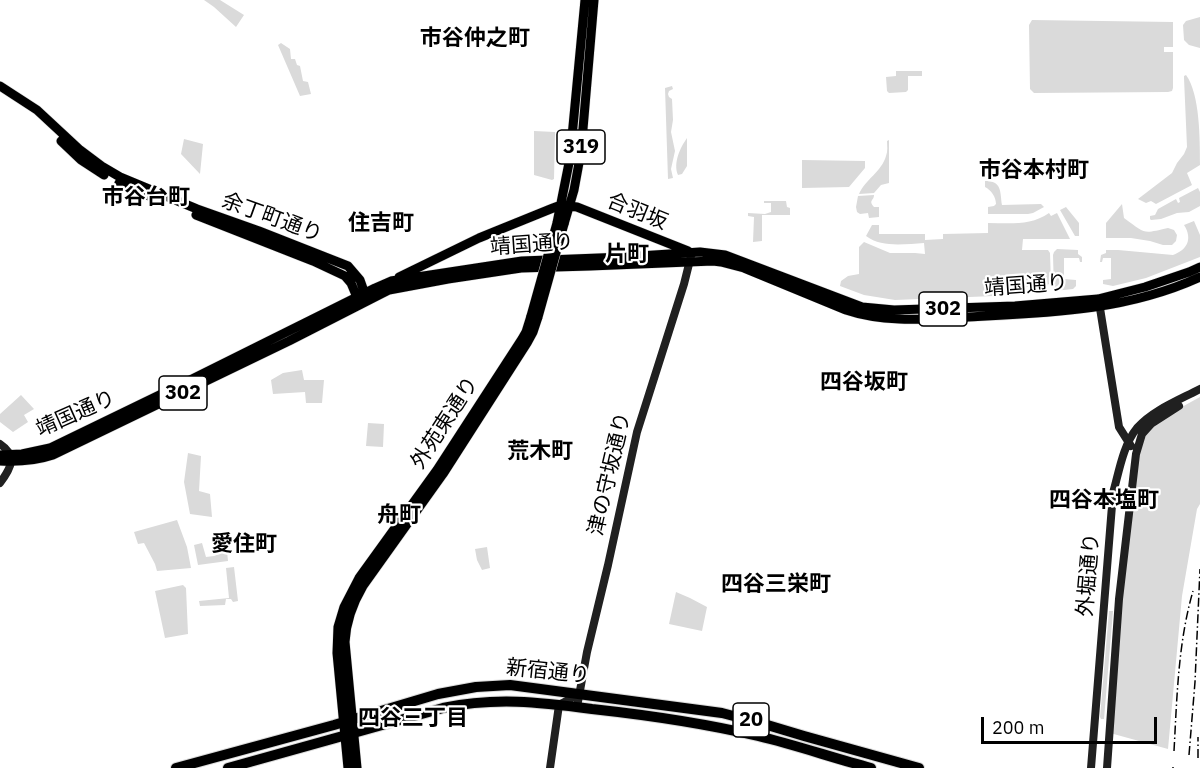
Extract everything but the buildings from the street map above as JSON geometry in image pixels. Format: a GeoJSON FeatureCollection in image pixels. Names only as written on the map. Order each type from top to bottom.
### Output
{"type":"FeatureCollection","features":[{"type":"Feature","properties":{"kind":"highway","name":"新宿通り"},"geometry":{"type":"LineString","coordinates":[[176,768],[438,694],[476,687],[510,685],[722,713],[919,768]]}},
{"type":"Feature","properties":{"kind":"highway","name":"新宿通り"},"geometry":{"type":"LineString","coordinates":[[228,768],[442,708],[498,700],[577,707],[717,726],[872,768]]}},
{"type":"Feature","properties":{"kind":"main road","name":"外苑東通り"},"geometry":{"type":"LineString","coordinates":[[348,768],[349,735],[337,642],[338,627],[348,598],[359,578],[437,470],[535,316],[581,152],[585,0]]}},
{"type":"Feature","properties":{"kind":"main road","name":"外苑東通り"},"geometry":{"type":"LineString","coordinates":[[582,83],[594,0]]}},
{"type":"Feature","properties":{"kind":"main road","name":"余丁町通り"},"geometry":{"type":"LineString","coordinates":[[0,86],[38,110],[91,159],[120,177],[197,209],[348,266],[360,280],[362,298]]}},
{"type":"Feature","properties":{"kind":"main road","name":"余丁町通り"},"geometry":{"type":"LineString","coordinates":[[0,93],[17,102],[39,119],[86,164],[118,183],[345,276],[362,298]]}},
{"type":"Feature","properties":{"kind":"main road","name":"合羽坂"},"geometry":{"type":"LineString","coordinates":[[565,205],[578,207],[660,241],[691,257]]}},
{"type":"Feature","properties":{"kind":"main road","name":"302"},"geometry":{"type":"LineString","coordinates":[[391,281],[483,236],[565,205]]}},
{"type":"Feature","properties":{"kind":"main road"},"geometry":{"type":"LineString","coordinates":[[660,241],[681,253]]}},
{"type":"Feature","properties":{"kind":"main road"},"geometry":{"type":"LineString","coordinates":[[655,256],[669,252],[672,250],[671,247]]}},
{"type":"Feature","properties":{"kind":"main road","name":"靖国通り"},"geometry":{"type":"LineString","coordinates":[[362,298],[389,290],[521,268],[590,266],[691,257],[707,252],[725,255],[862,307],[879,309],[1099,303],[1147,296],[1200,277]]}},
{"type":"Feature","properties":{"kind":"main road","name":"靖国通り"},"geometry":{"type":"LineString","coordinates":[[0,461],[11,459],[33,461],[53,455],[289,341],[391,281],[522,261],[681,253],[691,257]]}},
{"type":"Feature","properties":{"kind":"main road","name":"津の守坂通り"},"geometry":{"type":"LineString","coordinates":[[577,707],[587,652],[637,432],[691,257]]}},
{"type":"Feature","properties":{"kind":"main road"},"geometry":{"type":"LineString","coordinates":[[428,283],[436,274],[433,260]]}},
{"type":"Feature","properties":{"kind":"main road","name":"靖国通り"},"geometry":{"type":"LineString","coordinates":[[1099,303],[1200,267]]}},
{"type":"Feature","properties":{"kind":"main road"},"geometry":{"type":"LineString","coordinates":[[1099,303],[1119,427],[1136,454]]}},
{"type":"Feature","properties":{"kind":"main road","name":"外堀通り"},"geometry":{"type":"LineString","coordinates":[[1091,768],[1113,493],[1128,443],[1136,429],[1148,418],[1200,389]]}},
{"type":"Feature","properties":{"kind":"main road","name":"外堀通り"},"geometry":{"type":"LineString","coordinates":[[1107,768],[1119,599],[1136,454],[1142,434],[1151,424],[1200,394]]}},
{"type":"Feature","properties":{"kind":"main road"},"geometry":{"type":"LineString","coordinates":[[0,444],[5,447],[11,459],[9,469],[0,483]]}},
{"type":"Feature","properties":{"kind":"main road","name":"靖国通り"},"geometry":{"type":"LineString","coordinates":[[0,454],[11,459]]}},
{"type":"Feature","properties":{"kind":"main road"},"geometry":{"type":"LineString","coordinates":[[550,768],[559,705],[579,694]]}},
{"type":"Feature","properties":{"kind":"main road","name":"外苑東通り"},"geometry":{"type":"LineString","coordinates":[[349,735],[357,768]]}},
{"type":"Feature","properties":{"kind":"shaded area"},"geometry":{"type":"Polygon","coordinates":[[[204,0],[220,0],[244,15],[236,27],[204,0]]]}},
{"type":"Feature","properties":{"kind":"shaded area"},"geometry":{"type":"Polygon","coordinates":[[[1200,17],[1200,48],[1189,45],[1184,40],[1183,25],[1186,21],[1200,17]]]}},
{"type":"Feature","properties":{"kind":"shaded area"},"geometry":{"type":"Polygon","coordinates":[[[1032,20],[1173,22],[1173,47],[1164,47],[1164,52],[1173,52],[1172,91],[1034,93],[1030,89],[1029,25],[1032,20]]]}},
{"type":"Feature","properties":{"kind":"shaded area"},"geometry":{"type":"Polygon","coordinates":[[[281,43],[290,49],[291,59],[295,59],[297,65],[300,66],[303,81],[308,82],[311,94],[300,96],[278,45],[281,43]]]}},
{"type":"Feature","properties":{"kind":"shaded area"},"geometry":{"type":"Polygon","coordinates":[[[896,71],[922,71],[922,76],[908,76],[906,92],[889,93],[886,77],[896,76],[896,71]]]}},
{"type":"Feature","properties":{"kind":"shaded area"},"geometry":{"type":"Polygon","coordinates":[[[1186,75],[1191,83],[1197,105],[1200,165],[1187,173],[1192,185],[1156,204],[1151,201],[1146,203],[1138,199],[1172,173],[1187,147],[1184,78],[1186,75]]]}},
{"type":"Feature","properties":{"kind":"shaded area"},"geometry":{"type":"Polygon","coordinates":[[[672,86],[673,89],[668,94],[672,99],[671,132],[675,151],[671,169],[673,178],[668,179],[665,88],[672,86]]]}},
{"type":"Feature","properties":{"kind":"shaded area"},"geometry":{"type":"Polygon","coordinates":[[[534,131],[555,132],[554,179],[552,180],[534,175],[534,131]]]}},
{"type":"Feature","properties":{"kind":"shaded area"},"geometry":{"type":"Polygon","coordinates":[[[687,138],[687,166],[682,174],[678,175],[677,161],[687,138]]]}},
{"type":"Feature","properties":{"kind":"shaded area"},"geometry":{"type":"Polygon","coordinates":[[[184,139],[203,144],[200,174],[181,154],[184,139]]]}},
{"type":"Feature","properties":{"kind":"shaded area"},"geometry":{"type":"Polygon","coordinates":[[[889,140],[889,183],[881,185],[874,193],[859,194],[884,161],[889,140]]]}},
{"type":"Feature","properties":{"kind":"shaded area"},"geometry":{"type":"Polygon","coordinates":[[[802,160],[865,161],[865,168],[849,187],[802,188],[802,160]]]}},
{"type":"Feature","properties":{"kind":"shaded area"},"geometry":{"type":"Polygon","coordinates":[[[985,181],[991,181],[997,185],[1002,205],[1041,204],[1044,207],[1028,214],[988,214],[988,207],[994,206],[996,201],[993,194],[985,187],[985,181]]]}},
{"type":"Feature","properties":{"kind":"shaded area"},"geometry":{"type":"Polygon","coordinates":[[[1198,188],[1200,206],[1189,212],[1177,213],[1161,219],[1150,219],[1150,216],[1155,215],[1158,209],[1176,199],[1178,203],[1180,202],[1179,198],[1198,188]]]}},
{"type":"Feature","properties":{"kind":"shaded area"},"geometry":{"type":"Polygon","coordinates":[[[874,195],[871,203],[874,207],[879,207],[879,217],[869,218],[868,213],[857,212],[858,196],[874,195]]]}},
{"type":"Feature","properties":{"kind":"shaded area"},"geometry":{"type":"Polygon","coordinates":[[[764,201],[786,201],[787,207],[790,208],[790,215],[762,215],[762,241],[753,242],[754,217],[748,216],[748,213],[771,212],[771,203],[764,203],[764,201]]]}},
{"type":"Feature","properties":{"kind":"shaded area"},"geometry":{"type":"Polygon","coordinates":[[[1122,204],[1124,218],[1136,227],[1148,232],[1168,228],[1174,230],[1177,235],[1176,241],[1172,245],[1163,245],[1131,238],[1106,238],[1106,223],[1122,204]]]}},
{"type":"Feature","properties":{"kind":"shaded area"},"geometry":{"type":"Polygon","coordinates":[[[1066,207],[1079,223],[1079,236],[1075,236],[1060,210],[1066,207]]]}},
{"type":"Feature","properties":{"kind":"shaded area"},"geometry":{"type":"Polygon","coordinates":[[[1049,213],[1051,216],[1057,213],[1070,239],[1023,239],[1022,250],[1048,250],[1051,283],[1047,285],[1008,289],[994,296],[895,300],[864,295],[840,286],[841,281],[848,276],[859,274],[859,247],[864,242],[890,253],[925,254],[924,243],[894,244],[872,240],[866,236],[872,225],[879,225],[879,234],[925,234],[925,240],[943,239],[943,234],[988,233],[988,223],[1027,222],[1049,213]]]}},
{"type":"Feature","properties":{"kind":"shaded area"},"geometry":{"type":"Polygon","coordinates":[[[1194,221],[1200,235],[1200,257],[1146,278],[1113,286],[1103,284],[1103,280],[1111,279],[1111,258],[1103,258],[1100,262],[1101,255],[1106,253],[1106,250],[1173,255],[1182,250],[1187,243],[1188,235],[1184,225],[1194,221]]]}},
{"type":"Feature","properties":{"kind":"shaded area"},"geometry":{"type":"Polygon","coordinates":[[[1057,249],[1078,250],[1078,254],[1082,257],[1082,262],[1079,258],[1064,258],[1064,279],[1076,280],[1076,286],[1073,289],[1054,291],[1053,255],[1057,249]]]}},
{"type":"Feature","properties":{"kind":"shaded area"},"geometry":{"type":"Polygon","coordinates":[[[302,370],[304,380],[324,380],[322,403],[306,403],[305,392],[273,394],[271,380],[283,373],[302,370]]]}},
{"type":"Feature","properties":{"kind":"shaded area"},"geometry":{"type":"Polygon","coordinates":[[[21,395],[34,409],[24,415],[28,422],[13,432],[0,422],[0,414],[21,395]]]}},
{"type":"Feature","properties":{"kind":"shaded area"},"geometry":{"type":"Polygon","coordinates":[[[1200,397],[1200,504],[1197,509],[1182,596],[1168,749],[1110,733],[1119,599],[1141,441],[1151,424],[1200,397]]]}},
{"type":"Feature","properties":{"kind":"shaded area"},"geometry":{"type":"Polygon","coordinates":[[[368,423],[384,424],[383,447],[366,446],[368,423]]]}},
{"type":"Feature","properties":{"kind":"shaded area"},"geometry":{"type":"Polygon","coordinates":[[[188,453],[201,456],[199,491],[210,494],[212,517],[190,514],[184,482],[188,453]]]}},
{"type":"Feature","properties":{"kind":"shaded area"},"geometry":{"type":"Polygon","coordinates":[[[177,520],[187,547],[191,568],[157,571],[144,543],[138,544],[134,532],[177,520]]]}},
{"type":"Feature","properties":{"kind":"shaded area"},"geometry":{"type":"Polygon","coordinates":[[[202,543],[206,557],[227,551],[228,561],[198,565],[194,545],[202,543]]]}},
{"type":"Feature","properties":{"kind":"shaded area"},"geometry":{"type":"Polygon","coordinates":[[[487,547],[490,568],[482,570],[475,549],[487,547]]]}},
{"type":"Feature","properties":{"kind":"shaded area"},"geometry":{"type":"Polygon","coordinates":[[[234,567],[238,601],[233,602],[231,599],[226,599],[225,605],[200,606],[199,601],[229,598],[226,568],[234,567]]]}},
{"type":"Feature","properties":{"kind":"shaded area"},"geometry":{"type":"Polygon","coordinates":[[[183,585],[186,588],[188,634],[165,638],[155,591],[183,585]]]}},
{"type":"Feature","properties":{"kind":"shaded area"},"geometry":{"type":"Polygon","coordinates":[[[676,592],[707,607],[702,631],[669,624],[676,592]]]}},
{"type":"Feature","properties":{"kind":"shaded area"},"geometry":{"type":"Polygon","coordinates":[[[1109,611],[1113,611],[1104,719],[1101,719],[1100,717],[1109,611]]]}},
{"type":"Feature","properties":{"kind":"railway"},"geometry":{"type":"LineString","coordinates":[[1189,755],[1200,569]]}},
{"type":"Feature","properties":{"kind":"railway"},"geometry":{"type":"LineString","coordinates":[[1174,751],[1181,650],[1193,591]]}},
{"type":"Feature","properties":{"kind":"railway"},"geometry":{"type":"LineString","coordinates":[[1198,737],[1198,758]]}},
{"type":"Feature","properties":{"kind":"district","name":"市谷仲之町"},"geometry":{"type":"Point","coordinates":[475,39]}},
{"type":"Feature","properties":{"kind":"district","name":"市谷本村町"},"geometry":{"type":"Point","coordinates":[1034,171]}},
{"type":"Feature","properties":{"kind":"district","name":"市谷台町"},"geometry":{"type":"Point","coordinates":[146,198]}},
{"type":"Feature","properties":{"kind":"district","name":"住吉町"},"geometry":{"type":"Point","coordinates":[381,224]}},
{"type":"Feature","properties":{"kind":"district","name":"片町"},"geometry":{"type":"Point","coordinates":[627,255]}},
{"type":"Feature","properties":{"kind":"district","name":"四谷坂町"},"geometry":{"type":"Point","coordinates":[864,383]}},
{"type":"Feature","properties":{"kind":"district","name":"荒木町"},"geometry":{"type":"Point","coordinates":[540,452]}},
{"type":"Feature","properties":{"kind":"district","name":"四谷本塩町"},"geometry":{"type":"Point","coordinates":[1104,501]}},
{"type":"Feature","properties":{"kind":"district","name":"舟町"},"geometry":{"type":"Point","coordinates":[399,516]}},
{"type":"Feature","properties":{"kind":"district","name":"愛住町"},"geometry":{"type":"Point","coordinates":[244,545]}},
{"type":"Feature","properties":{"kind":"district","name":"四谷三栄町"},"geometry":{"type":"Point","coordinates":[776,585]}},
{"type":"Feature","properties":{"kind":"district","name":"四谷三丁目"},"geometry":{"type":"Point","coordinates":[413,719]}}]}
